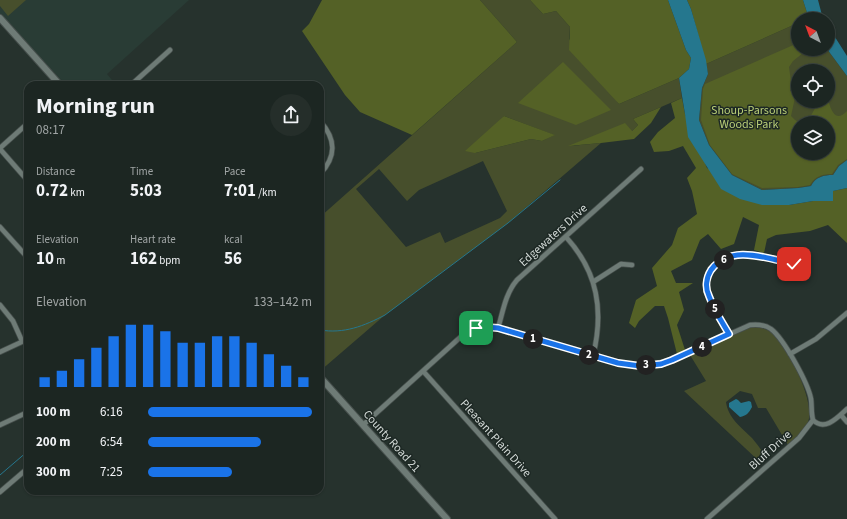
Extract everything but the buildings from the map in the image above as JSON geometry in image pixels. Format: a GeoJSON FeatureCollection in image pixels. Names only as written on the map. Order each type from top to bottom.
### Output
{"type":"FeatureCollection","features":[{"type":"Feature","properties":{"kind":"street"},"geometry":{"type":"LineString","coordinates":[[0,18],[56,81]]}},
{"type":"Feature","properties":{"kind":"street"},"geometry":{"type":"LineString","coordinates":[[135,81],[170,50]]}},
{"type":"Feature","properties":{"kind":"street"},"geometry":{"type":"LineString","coordinates":[[324,126],[328,131],[333,145],[331,158],[324,169]]}},
{"type":"Feature","properties":{"kind":"street"},"geometry":{"type":"LineString","coordinates":[[24,128],[0,149],[24,176]]}},
{"type":"Feature","properties":{"kind":"street","name":"Edgewaters Drive"},"geometry":{"type":"LineString","coordinates":[[498,328],[508,294],[511,287],[517,280],[641,170]]}},
{"type":"Feature","properties":{"kind":"street"},"geometry":{"type":"LineString","coordinates":[[0,227],[24,254]]}},
{"type":"Feature","properties":{"kind":"street"},"geometry":{"type":"LineString","coordinates":[[566,237],[580,255],[592,282],[598,302],[597,338],[592,356]]}},
{"type":"Feature","properties":{"kind":"street"},"geometry":{"type":"LineString","coordinates":[[729,334],[708,296],[707,278],[716,265],[729,257],[743,254],[794,264]]}},
{"type":"Feature","properties":{"kind":"street"},"geometry":{"type":"LineString","coordinates":[[592,282],[621,264],[632,265]]}},
{"type":"Feature","properties":{"kind":"street"},"geometry":{"type":"LineString","coordinates":[[0,305],[13,321],[22,341],[0,352]]}},
{"type":"Feature","properties":{"kind":"street"},"geometry":{"type":"LineString","coordinates":[[790,354],[816,339],[847,313]]}},
{"type":"Feature","properties":{"kind":"street"},"geometry":{"type":"LineString","coordinates":[[363,425],[465,333],[476,328],[486,327],[498,328],[592,356],[629,365],[640,366],[661,364],[683,356],[750,325],[766,326],[782,340],[790,354],[811,399],[813,420],[819,424],[827,424],[847,409]]}},
{"type":"Feature","properties":{"kind":"street","name":"Pleasant Plain Drive"},"geometry":{"type":"LineString","coordinates":[[423,371],[555,519]]}},
{"type":"Feature","properties":{"kind":"street","name":"County Road 21"},"geometry":{"type":"LineString","coordinates":[[324,381],[447,519]]}},
{"type":"Feature","properties":{"kind":"street"},"geometry":{"type":"LineString","coordinates":[[0,425],[24,414]]}},
{"type":"Feature","properties":{"kind":"street"},"geometry":{"type":"LineString","coordinates":[[841,415],[847,422]]}},
{"type":"Feature","properties":{"kind":"street","name":"Bluff Drive"},"geometry":{"type":"LineString","coordinates":[[707,519],[799,438],[813,420]]}},
{"type":"Feature","properties":{"kind":"street"},"geometry":{"type":"LineString","coordinates":[[0,492],[24,471]]}},
{"type":"Feature","properties":{"kind":"shaded area"},"geometry":{"type":"Polygon","coordinates":[[[0,0],[189,0],[107,74],[113,81],[62,81],[0,15],[0,0]]]}},
{"type":"Feature","properties":{"kind":"green space"},"geometry":{"type":"Polygon","coordinates":[[[0,0],[26,0],[8,16],[0,6],[0,0]]]}},
{"type":"Feature","properties":{"kind":"green space"},"geometry":{"type":"Polygon","coordinates":[[[322,0],[480,0],[517,42],[412,135],[360,112],[345,95],[302,31],[309,24],[322,0]]]}},
{"type":"Feature","properties":{"kind":"green space"},"geometry":{"type":"Polygon","coordinates":[[[480,0],[530,0],[543,14],[556,11],[570,27],[569,39],[619,104],[679,78],[682,98],[633,119],[638,125],[632,131],[570,146],[601,143],[508,223],[385,315],[324,368],[324,213],[517,42],[480,0]],[[504,116],[475,153],[531,139],[542,141],[554,135],[504,116]],[[483,161],[419,190],[407,201],[379,169],[356,189],[406,247],[440,232],[445,243],[500,218],[507,211],[483,161]]]}},
{"type":"Feature","properties":{"kind":"green space"},"geometry":{"type":"Polygon","coordinates":[[[530,0],[668,0],[686,50],[691,58],[689,69],[679,78],[619,104],[569,50],[570,27],[556,11],[543,14],[530,0]]]}},
{"type":"Feature","properties":{"kind":"green space"},"geometry":{"type":"Polygon","coordinates":[[[687,0],[803,0],[807,12],[791,12],[791,26],[706,64],[691,9],[687,0]]]}},
{"type":"Feature","properties":{"kind":"green space","name":"Shoup-Parsons Woods Park"},"geometry":{"type":"Polygon","coordinates":[[[791,26],[791,56],[832,56],[847,76],[847,160],[839,166],[833,175],[820,177],[815,180],[811,186],[798,188],[762,190],[732,175],[709,145],[699,120],[702,88],[708,74],[706,64],[791,26]]]}},
{"type":"Feature","properties":{"kind":"green space","name":"Shoup-Parsons Woods Park"},"geometry":{"type":"Polygon","coordinates":[[[791,46],[791,56],[799,56],[789,67],[791,82],[791,108],[793,108],[791,116],[791,160],[835,160],[835,116],[811,116],[815,108],[831,108],[833,113],[838,116],[847,111],[847,159],[838,165],[832,174],[825,174],[814,179],[810,185],[798,187],[762,188],[732,174],[710,145],[701,120],[703,89],[705,84],[791,46]]]}},
{"type":"Feature","properties":{"kind":"green space"},"geometry":{"type":"Polygon","coordinates":[[[563,62],[611,110],[576,125],[518,103],[563,62]]]}},
{"type":"Feature","properties":{"kind":"green space"},"geometry":{"type":"Polygon","coordinates":[[[682,98],[685,114],[707,168],[789,205],[813,201],[833,201],[833,191],[847,188],[847,243],[828,225],[810,231],[776,235],[767,239],[764,253],[754,250],[759,225],[743,217],[734,244],[721,249],[708,234],[700,240],[692,260],[671,271],[676,283],[693,283],[679,292],[684,310],[677,325],[685,350],[677,354],[664,306],[655,306],[639,321],[635,328],[629,323],[636,300],[657,286],[652,268],[672,245],[678,228],[697,214],[692,191],[687,178],[696,168],[683,146],[669,151],[654,152],[650,142],[658,132],[675,118],[671,103],[682,98]]]}},
{"type":"Feature","properties":{"kind":"green space"},"geometry":{"type":"Polygon","coordinates":[[[661,107],[651,123],[634,139],[568,146],[625,123],[632,131],[638,125],[633,119],[661,107]]]}},
{"type":"Feature","properties":{"kind":"green space"},"geometry":{"type":"Polygon","coordinates":[[[504,116],[555,135],[542,141],[531,139],[475,153],[465,151],[504,116]]]}},
{"type":"Feature","properties":{"kind":"green space"},"geometry":{"type":"Polygon","coordinates":[[[747,328],[762,328],[771,332],[778,338],[785,348],[804,388],[808,401],[809,413],[808,422],[805,429],[788,445],[766,408],[758,408],[752,394],[740,391],[726,402],[732,418],[752,438],[767,458],[760,462],[684,391],[706,381],[690,355],[747,328]]]}},
{"type":"Feature","properties":{"kind":"water"},"geometry":{"type":"Polygon","coordinates":[[[668,0],[687,0],[691,9],[706,60],[708,74],[702,88],[699,120],[709,145],[732,175],[762,190],[798,188],[811,186],[815,180],[820,177],[833,175],[839,166],[847,160],[847,188],[833,191],[833,201],[813,201],[789,205],[762,205],[740,199],[721,189],[688,137],[679,78],[689,69],[691,58],[686,50],[668,0]]]}},
{"type":"Feature","properties":{"kind":"water"},"geometry":{"type":"Polygon","coordinates":[[[803,0],[818,0],[821,12],[807,12],[803,0]]]}},
{"type":"Feature","properties":{"kind":"water"},"geometry":{"type":"Polygon","coordinates":[[[835,37],[847,56],[847,76],[832,56],[835,56],[835,37]]]}},
{"type":"Feature","properties":{"kind":"water"},"geometry":{"type":"Polygon","coordinates":[[[736,399],[741,403],[751,402],[752,407],[746,415],[740,417],[729,407],[729,403],[736,399]]]}},
{"type":"Feature","properties":{"kind":"waterway"},"geometry":{"type":"LineString","coordinates":[[324,330],[337,331],[354,328],[385,315],[508,223],[560,180]]}},
{"type":"Feature","properties":{"kind":"waterway"},"geometry":{"type":"LineString","coordinates":[[0,475],[24,454]]}},
{"type":"Feature","properties":{"kind":"route"},"geometry":{"type":"LineString","coordinates":[[476,328],[498,328],[618,363],[640,366],[661,364],[683,356],[729,334],[708,296],[706,283],[707,278],[710,271],[716,265],[729,257],[743,254],[794,264]]}}]}
